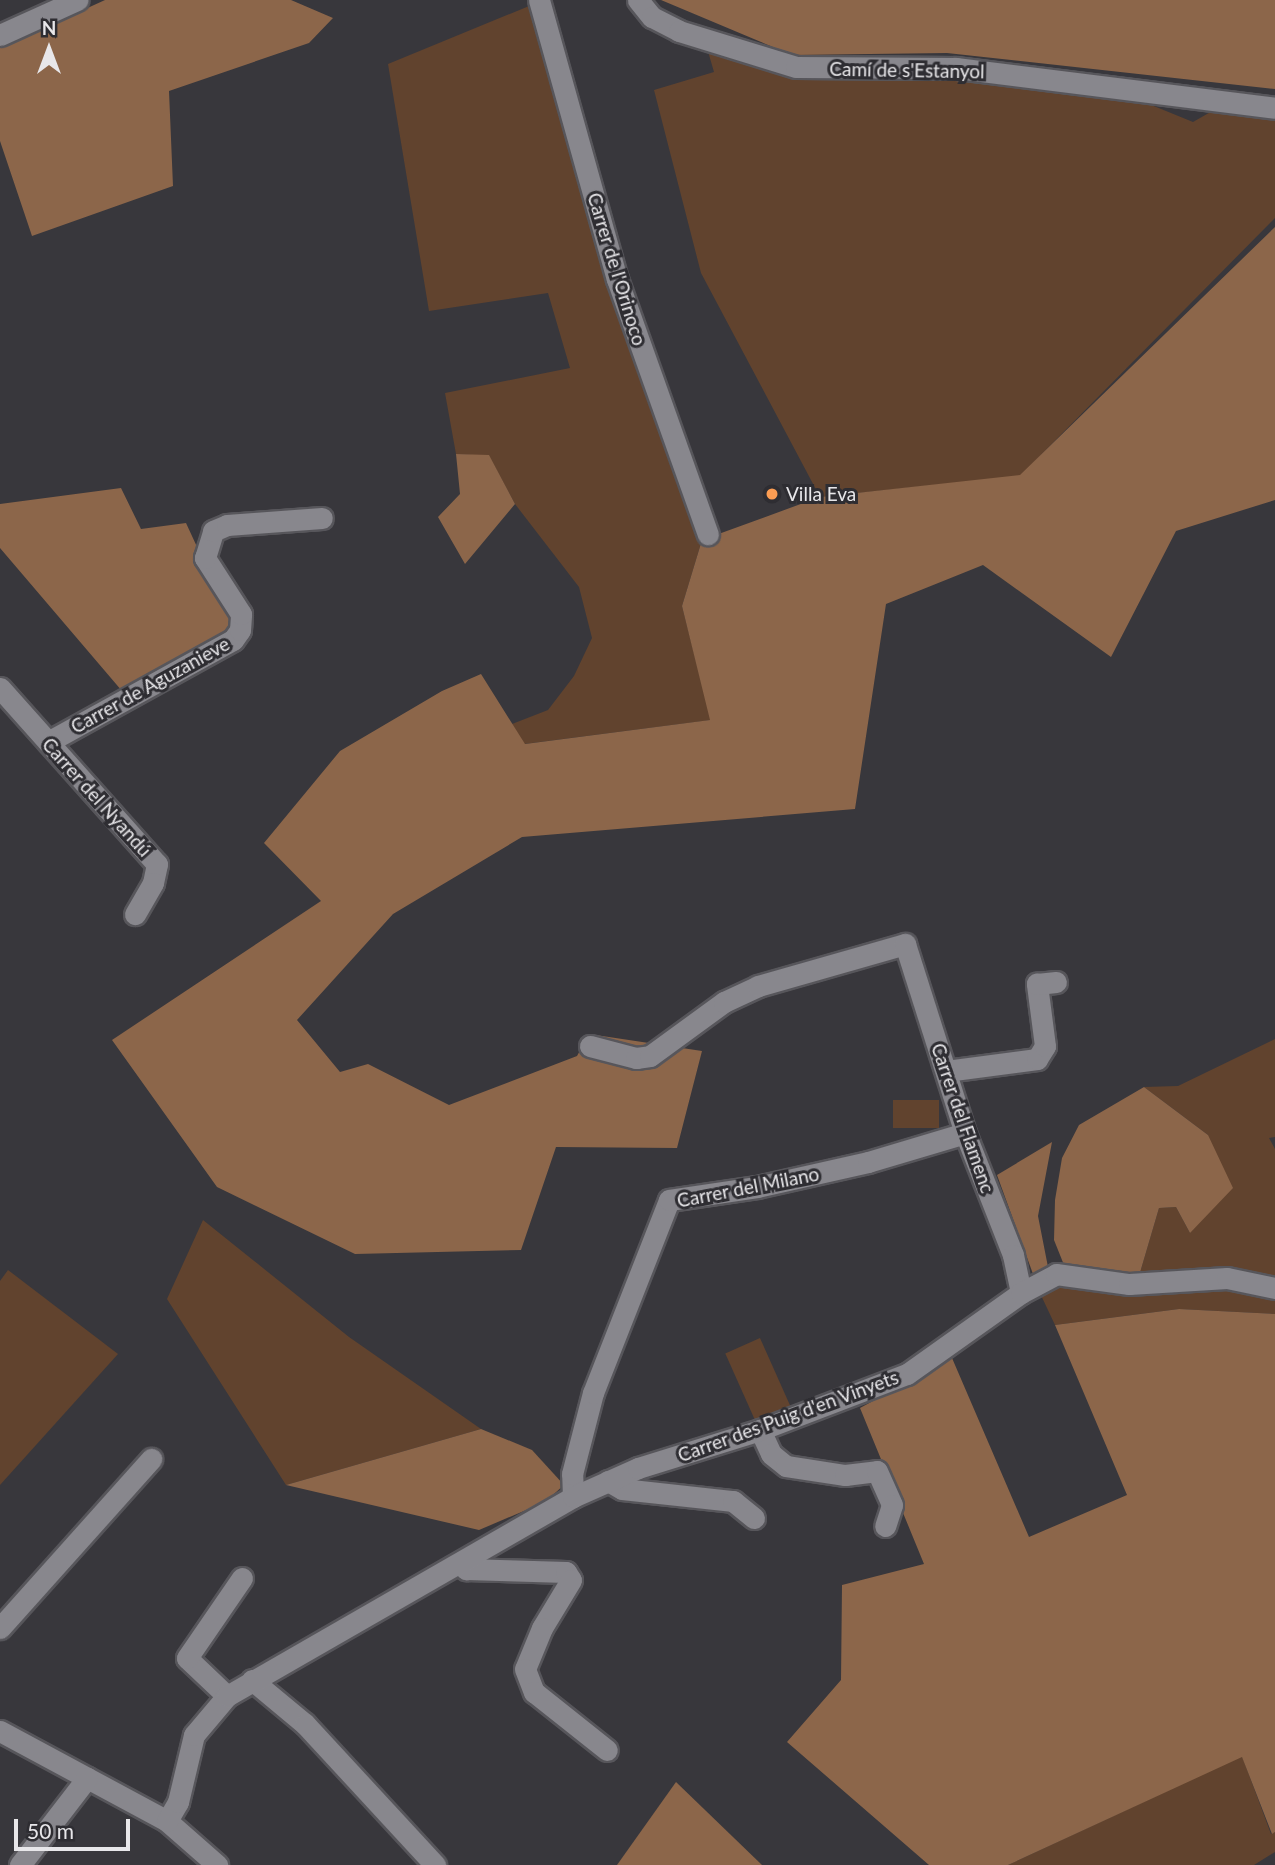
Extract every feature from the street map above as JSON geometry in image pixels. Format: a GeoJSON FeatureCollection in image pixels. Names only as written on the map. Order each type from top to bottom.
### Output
{"type":"FeatureCollection","features":[{"type":"Feature","properties":{"kind":"street"},"geometry":{"type":"LineString","coordinates":[[0,35],[76,0]]}},
{"type":"Feature","properties":{"kind":"street","name":"Carrer de l'Orinoco"},"geometry":{"type":"LineString","coordinates":[[539,0],[617,279],[708,534]]}},
{"type":"Feature","properties":{"kind":"street","name":"Camí de s'Estanyol"},"geometry":{"type":"LineString","coordinates":[[638,0],[652,17],[679,31],[796,67],[956,68],[1275,108]]}},
{"type":"Feature","properties":{"kind":"street","name":"Carrer de Aguzanieve"},"geometry":{"type":"LineString","coordinates":[[48,742],[233,640],[241,614],[205,558],[213,531],[227,525],[323,518]]}},
{"type":"Feature","properties":{"kind":"street","name":"Carrer del Nyandú"},"geometry":{"type":"LineString","coordinates":[[0,688],[157,864],[153,883],[135,914]]}},
{"type":"Feature","properties":{"kind":"street","name":"Carrer del Flamenc"},"geometry":{"type":"LineString","coordinates":[[590,1046],[636,1058],[650,1056],[724,1002],[758,986],[905,944],[965,1133],[1013,1255],[1021,1293]]}},
{"type":"Feature","properties":{"kind":"street"},"geometry":{"type":"LineString","coordinates":[[946,1071],[1037,1059],[1045,1046],[1037,984],[1056,982]]}},
{"type":"Feature","properties":{"kind":"street","name":"Carrer del Milano"},"geometry":{"type":"LineString","coordinates":[[573,1497],[572,1474],[593,1393],[669,1200],[757,1187],[867,1163],[965,1133]]}},
{"type":"Feature","properties":{"kind":"street","name":"Carrer des Puig d'en Vinyets"},"geometry":{"type":"LineString","coordinates":[[167,1821],[178,1802],[194,1735],[227,1696],[573,1497],[608,1481],[760,1430],[907,1374],[1021,1293],[1056,1274],[1129,1284],[1227,1278],[1275,1288]]}},
{"type":"Feature","properties":{"kind":"street"},"geometry":{"type":"LineString","coordinates":[[760,1430],[771,1454],[786,1466],[845,1475],[877,1471],[891,1506],[885,1526]]}},
{"type":"Feature","properties":{"kind":"street"},"geometry":{"type":"LineString","coordinates":[[0,1628],[151,1459]]}},
{"type":"Feature","properties":{"kind":"street"},"geometry":{"type":"LineString","coordinates":[[608,1481],[622,1489],[733,1501],[754,1518]]}},
{"type":"Feature","properties":{"kind":"street"},"geometry":{"type":"LineString","coordinates":[[463,1562],[466,1569],[566,1572],[571,1580],[542,1628],[525,1669],[534,1692],[607,1751]]}},
{"type":"Feature","properties":{"kind":"street"},"geometry":{"type":"LineString","coordinates":[[227,1696],[187,1658],[242,1578]]}},
{"type":"Feature","properties":{"kind":"street"},"geometry":{"type":"LineString","coordinates":[[252,1680],[305,1724],[435,1865]]}},
{"type":"Feature","properties":{"kind":"street"},"geometry":{"type":"LineString","coordinates":[[0,1731],[167,1821],[217,1865]]}},
{"type":"Feature","properties":{"kind":"street"},"geometry":{"type":"LineString","coordinates":[[20,1865],[87,1778]]}},
{"type":"Feature","properties":{"kind":"shaded area"},"geometry":{"type":"Polygon","coordinates":[[[105,0],[291,0],[333,18],[309,43],[169,91],[173,186],[32,236],[0,141],[0,48],[105,0]]]}},
{"type":"Feature","properties":{"kind":"shaded area"},"geometry":{"type":"Polygon","coordinates":[[[661,0],[1275,0],[1275,89],[947,53],[792,55],[661,0]]]}},
{"type":"Feature","properties":{"kind":"shaded area"},"geometry":{"type":"Polygon","coordinates":[[[534,4],[702,540],[682,606],[711,720],[524,744],[512,724],[548,710],[574,676],[592,638],[579,587],[515,504],[489,456],[456,454],[445,393],[570,368],[548,293],[429,311],[388,64],[534,4]]]}},
{"type":"Feature","properties":{"kind":"shaded area"},"geometry":{"type":"Polygon","coordinates":[[[707,48],[800,79],[943,76],[1144,102],[1193,122],[1214,110],[1275,117],[1275,218],[1020,476],[820,497],[701,273],[654,90],[714,72],[707,48]]]}},
{"type":"Feature","properties":{"kind":"shaded area"},"geometry":{"type":"Polygon","coordinates":[[[1275,227],[1275,500],[1176,531],[1111,657],[983,565],[886,604],[855,809],[522,837],[393,914],[297,1020],[340,1072],[368,1064],[449,1105],[577,1056],[589,1034],[702,1051],[677,1148],[556,1147],[521,1250],[355,1254],[217,1187],[112,1040],[321,901],[264,843],[340,751],[442,691],[481,674],[525,744],[710,720],[682,606],[702,540],[820,497],[1020,475],[1275,227]]]}},
{"type":"Feature","properties":{"kind":"shaded area"},"geometry":{"type":"Polygon","coordinates":[[[456,454],[489,455],[515,504],[465,564],[438,517],[460,494],[456,454]]]}},
{"type":"Feature","properties":{"kind":"shaded area"},"geometry":{"type":"Polygon","coordinates":[[[121,488],[141,529],[186,523],[234,627],[228,636],[122,691],[0,548],[0,504],[121,488]]]}},
{"type":"Feature","properties":{"kind":"shaded area"},"geometry":{"type":"Polygon","coordinates":[[[1275,1039],[1275,1137],[1269,1138],[1275,1149],[1275,1278],[1222,1269],[1139,1276],[1159,1208],[1176,1207],[1190,1233],[1208,1135],[1144,1087],[1178,1086],[1275,1039]]]}},
{"type":"Feature","properties":{"kind":"shaded area"},"geometry":{"type":"Polygon","coordinates":[[[1144,1087],[1208,1135],[1233,1188],[1190,1233],[1176,1207],[1159,1208],[1139,1276],[1064,1265],[1054,1240],[1055,1200],[1062,1158],[1079,1125],[1144,1087]]]}},
{"type":"Feature","properties":{"kind":"shaded area"},"geometry":{"type":"Polygon","coordinates":[[[893,1100],[939,1100],[939,1128],[893,1128],[893,1100]]]}},
{"type":"Feature","properties":{"kind":"shaded area"},"geometry":{"type":"Polygon","coordinates":[[[1052,1142],[1038,1216],[1048,1267],[1033,1274],[997,1175],[1052,1142]]]}},
{"type":"Feature","properties":{"kind":"shaded area"},"geometry":{"type":"Polygon","coordinates":[[[203,1220],[349,1337],[481,1429],[286,1485],[167,1299],[203,1220]]]}},
{"type":"Feature","properties":{"kind":"shaded area"},"geometry":{"type":"Polygon","coordinates":[[[8,1270],[118,1354],[0,1485],[0,1281],[8,1270]]]}},
{"type":"Feature","properties":{"kind":"shaded area"},"geometry":{"type":"Polygon","coordinates":[[[1064,1282],[1248,1289],[1275,1296],[1275,1314],[1179,1309],[1055,1325],[1039,1291],[1064,1282]]]}},
{"type":"Feature","properties":{"kind":"shaded area"},"geometry":{"type":"Polygon","coordinates":[[[1179,1309],[1275,1314],[1275,1832],[1272,1834],[1242,1757],[1008,1865],[929,1865],[787,1742],[841,1680],[842,1585],[924,1564],[860,1408],[952,1358],[1029,1537],[1127,1495],[1055,1325],[1179,1309]]]}},
{"type":"Feature","properties":{"kind":"shaded area"},"geometry":{"type":"Polygon","coordinates":[[[760,1338],[791,1408],[757,1424],[725,1353],[760,1338]]]}},
{"type":"Feature","properties":{"kind":"shaded area"},"geometry":{"type":"Polygon","coordinates":[[[481,1429],[532,1450],[564,1485],[545,1502],[479,1530],[286,1485],[481,1429]]]}},
{"type":"Feature","properties":{"kind":"shaded area"},"geometry":{"type":"Polygon","coordinates":[[[1242,1756],[1271,1834],[1275,1832],[1275,1852],[1254,1865],[1008,1865],[1242,1756]]]}},
{"type":"Feature","properties":{"kind":"shaded area"},"geometry":{"type":"Polygon","coordinates":[[[676,1782],[762,1865],[617,1865],[676,1782]]]}},
{"type":"Feature","properties":{"kind":"place","name":"Villa Eva"},"geometry":{"type":"Point","coordinates":[772,494]}}]}
